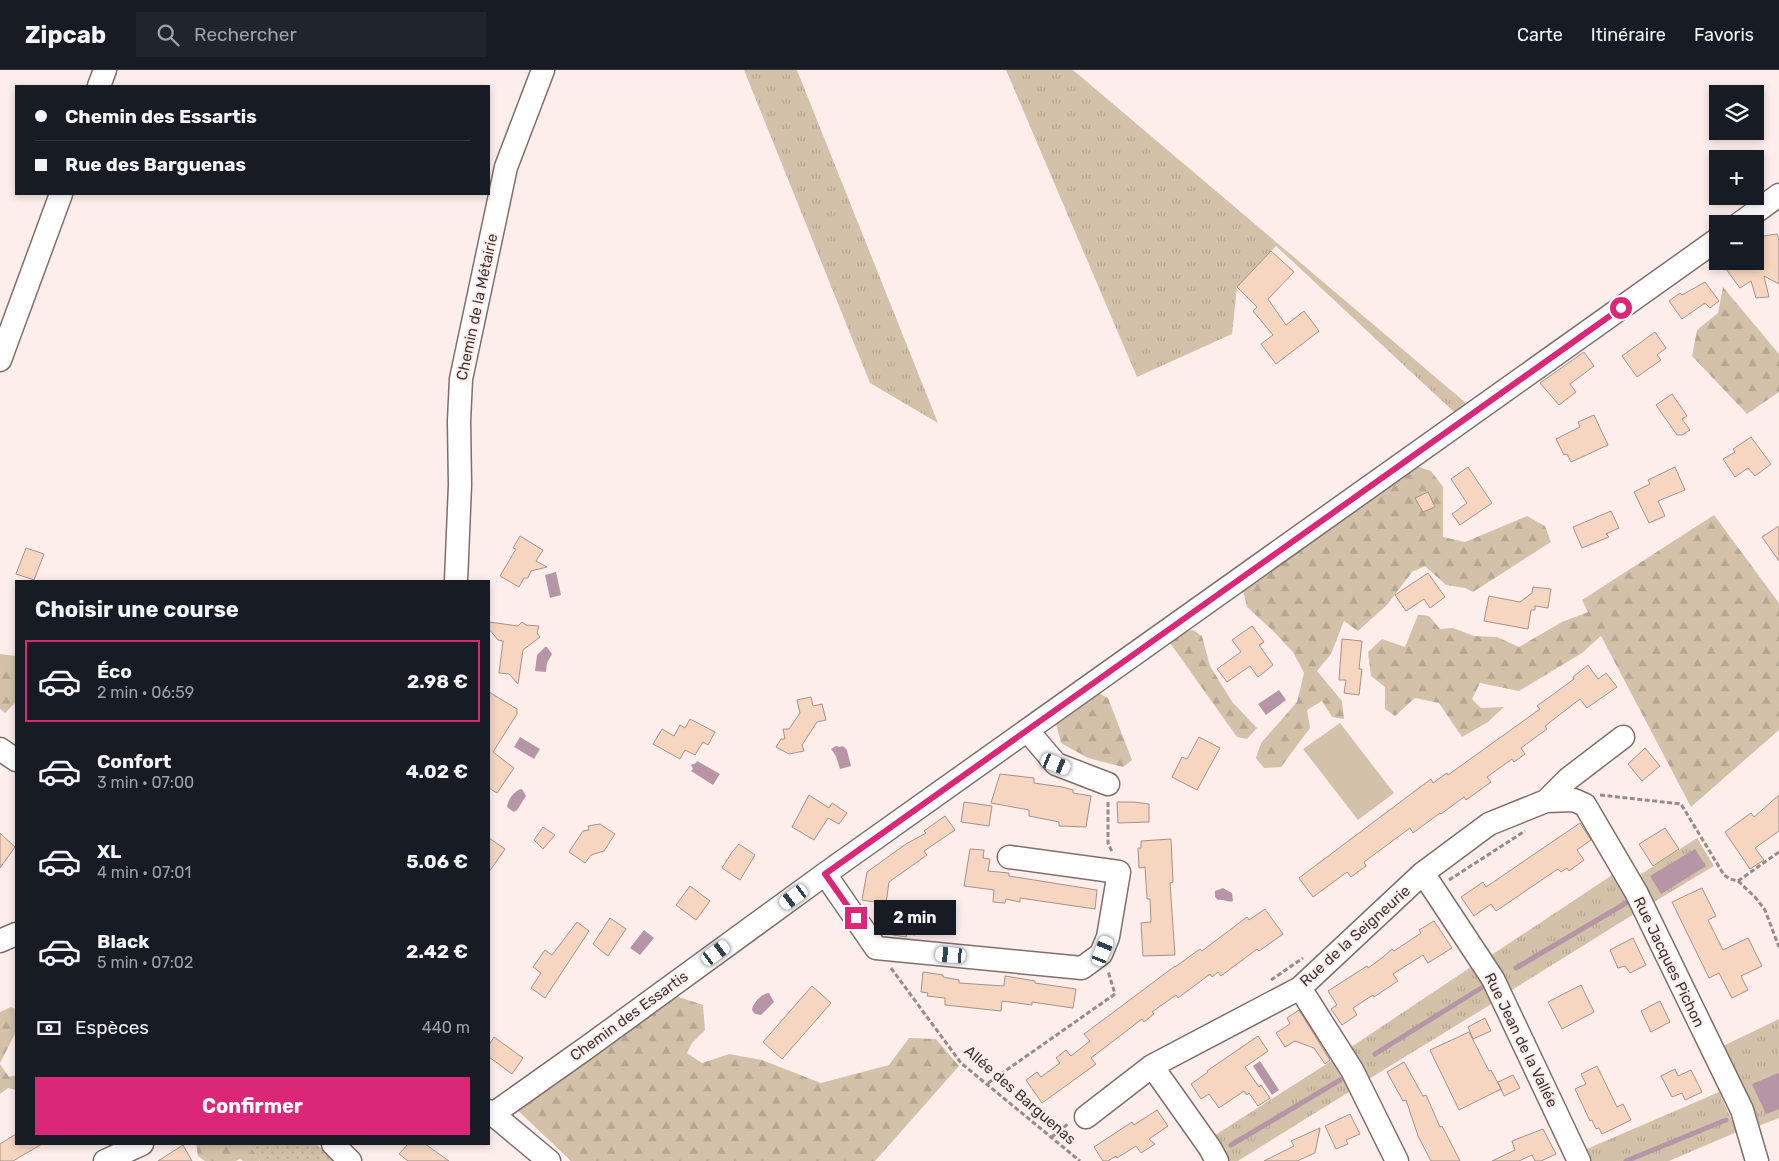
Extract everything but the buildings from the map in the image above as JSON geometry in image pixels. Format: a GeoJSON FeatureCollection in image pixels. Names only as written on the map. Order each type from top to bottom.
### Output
{"type":"FeatureCollection","features":[{"type":"Feature","properties":{"kind":"street"},"geometry":{"type":"LineString","coordinates":[[99,85],[105,70]]}},
{"type":"Feature","properties":{"kind":"street","name":"Chemin de la Métairie"},"geometry":{"type":"LineString","coordinates":[[456,580],[461,379],[506,167],[543,70]]}},
{"type":"Feature","properties":{"kind":"street"},"geometry":{"type":"LineString","coordinates":[[0,360],[61,195]]}},
{"type":"Feature","properties":{"kind":"street"},"geometry":{"type":"LineString","coordinates":[[1751,215],[1779,195]]}},
{"type":"Feature","properties":{"kind":"street","name":"Chemin des Essartis"},"geometry":{"type":"LineString","coordinates":[[491,1112],[590,1046],[825,874],[1709,245]]}},
{"type":"Feature","properties":{"kind":"street"},"geometry":{"type":"LineString","coordinates":[[1027,730],[1056,764],[1108,784]]}},
{"type":"Feature","properties":{"kind":"street"},"geometry":{"type":"LineString","coordinates":[[1546,801],[1568,779],[1623,738]]}},
{"type":"Feature","properties":{"kind":"street"},"geometry":{"type":"LineString","coordinates":[[1546,801],[1574,800]]}},
{"type":"Feature","properties":{"kind":"street","name":"Rue Jacques Pichon"},"geometry":{"type":"LineString","coordinates":[[1574,800],[1585,805],[1636,892],[1742,1110],[1758,1161]]}},
{"type":"Feature","properties":{"kind":"street","name":"Rue de la Seigneurie"},"geometry":{"type":"LineString","coordinates":[[1080,1118],[1152,1066],[1300,988],[1429,881],[1489,824],[1546,801]]}},
{"type":"Feature","properties":{"kind":"street"},"geometry":{"type":"LineString","coordinates":[[825,874],[876,948],[1082,968],[1101,954],[1108,937],[1119,872],[1009,857]]}},
{"type":"Feature","properties":{"kind":"street","name":"Rue Jean de la Vallée"},"geometry":{"type":"LineString","coordinates":[[1429,881],[1493,979],[1579,1161]]}},
{"type":"Feature","properties":{"kind":"street"},"geometry":{"type":"LineString","coordinates":[[0,941],[15,934]]}},
{"type":"Feature","properties":{"kind":"street"},"geometry":{"type":"LineString","coordinates":[[1300,988],[1352,1070],[1393,1160]]}},
{"type":"Feature","properties":{"kind":"street"},"geometry":{"type":"LineString","coordinates":[[1152,1066],[1210,1148],[1217,1161]]}},
{"type":"Feature","properties":{"kind":"street"},"geometry":{"type":"LineString","coordinates":[[491,1112],[549,1161]]}},
{"type":"Feature","properties":{"kind":"street"},"geometry":{"type":"LineString","coordinates":[[334,1145],[350,1161]]}},
{"type":"Feature","properties":{"kind":"street"},"geometry":{"type":"LineString","coordinates":[[105,1161],[134,1152]]}},
{"type":"Feature","properties":{"kind":"path"},"geometry":{"type":"LineString","coordinates":[[1108,784],[1108,843],[1119,872]]}},
{"type":"Feature","properties":{"kind":"path"},"geometry":{"type":"LineString","coordinates":[[1574,800],[1583,793],[1681,804],[1724,874],[1730,879],[1738,881],[1756,897],[1765,910],[1779,947]]}},
{"type":"Feature","properties":{"kind":"path"},"geometry":{"type":"LineString","coordinates":[[1429,881],[1533,826]]}},
{"type":"Feature","properties":{"kind":"path"},"geometry":{"type":"LineString","coordinates":[[1738,881],[1779,852]]}},
{"type":"Feature","properties":{"kind":"path","name":"Allée des Barguenas"},"geometry":{"type":"LineString","coordinates":[[876,948],[935,1030],[962,1062],[1080,1161]]}},
{"type":"Feature","properties":{"kind":"path"},"geometry":{"type":"LineString","coordinates":[[988,1083],[1115,994],[1103,951]]}},
{"type":"Feature","properties":{"kind":"path"},"geometry":{"type":"LineString","coordinates":[[1266,984],[1306,955]]}},
{"type":"Feature","properties":{"kind":"path"},"geometry":{"type":"LineString","coordinates":[[1052,1137],[1080,1118]]}},
{"type":"Feature","properties":{"kind":"green space"},"geometry":{"type":"Polygon","coordinates":[[[744,70],[797,70],[938,423],[870,383],[744,70]]]}},
{"type":"Feature","properties":{"kind":"green space"},"geometry":{"type":"Polygon","coordinates":[[[1006,70],[1073,70],[1466,403],[1454,412],[1276,246],[1237,287],[1232,334],[1137,377],[1006,70]]]}},
{"type":"Feature","properties":{"kind":"green space"},"geometry":{"type":"Polygon","coordinates":[[[1723,287],[1779,354],[1779,392],[1747,414],[1692,356],[1697,330],[1718,313],[1723,287]]]}},
{"type":"Feature","properties":{"kind":"green space"},"geometry":{"type":"Polygon","coordinates":[[[1413,465],[1431,471],[1443,487],[1443,537],[1465,542],[1527,516],[1545,526],[1551,542],[1473,592],[1465,588],[1446,585],[1425,566],[1412,572],[1387,605],[1358,631],[1344,621],[1331,654],[1317,671],[1342,701],[1344,719],[1332,717],[1322,701],[1307,710],[1310,728],[1281,767],[1264,768],[1256,758],[1261,743],[1297,702],[1304,673],[1293,652],[1247,607],[1242,586],[1413,465]]]}},
{"type":"Feature","properties":{"kind":"green space"},"geometry":{"type":"Polygon","coordinates":[[[1714,515],[1779,603],[1779,730],[1691,807],[1601,636],[1582,653],[1519,691],[1480,683],[1472,699],[1481,708],[1504,707],[1488,722],[1462,737],[1439,703],[1415,698],[1395,716],[1385,709],[1385,687],[1371,676],[1368,652],[1382,639],[1405,647],[1418,615],[1429,616],[1440,629],[1453,628],[1474,636],[1497,637],[1519,647],[1562,622],[1588,612],[1582,600],[1714,515]]]}},
{"type":"Feature","properties":{"kind":"green space"},"geometry":{"type":"Polygon","coordinates":[[[1193,630],[1202,636],[1210,666],[1233,703],[1257,728],[1247,739],[1237,737],[1168,640],[1179,632],[1193,630]]]}},
{"type":"Feature","properties":{"kind":"green space"},"geometry":{"type":"Polygon","coordinates":[[[0,654],[15,656],[15,703],[5,713],[0,709],[0,654]]]}},
{"type":"Feature","properties":{"kind":"green space"},"geometry":{"type":"Polygon","coordinates":[[[1092,690],[1108,698],[1132,760],[1123,767],[1088,758],[1061,743],[1053,712],[1092,690]]]}},
{"type":"Feature","properties":{"kind":"green space"},"geometry":{"type":"Polygon","coordinates":[[[1340,723],[1394,793],[1358,820],[1303,749],[1340,723]]]}},
{"type":"Feature","properties":{"kind":"green space"},"geometry":{"type":"Polygon","coordinates":[[[1697,838],[1714,866],[1649,905],[1635,878],[1697,838]]]}},
{"type":"Feature","properties":{"kind":"green space"},"geometry":{"type":"Polygon","coordinates":[[[1612,875],[1626,896],[1634,914],[1507,993],[1487,958],[1612,875]]]}},
{"type":"Feature","properties":{"kind":"green space"},"geometry":{"type":"Polygon","coordinates":[[[1474,965],[1493,1003],[1364,1082],[1348,1049],[1474,965]]]}},
{"type":"Feature","properties":{"kind":"green space"},"geometry":{"type":"Polygon","coordinates":[[[676,996],[703,1005],[705,1030],[692,1043],[687,1053],[702,1063],[729,1054],[762,1060],[821,1083],[889,1065],[909,1038],[936,1039],[959,1066],[875,1161],[571,1161],[509,1102],[676,996]]]}},
{"type":"Feature","properties":{"kind":"green space"},"geometry":{"type":"Polygon","coordinates":[[[11,1007],[15,1009],[15,1034],[0,1063],[0,1012],[11,1007]]]}},
{"type":"Feature","properties":{"kind":"green space"},"geometry":{"type":"Polygon","coordinates":[[[1779,1019],[1779,1118],[1753,1128],[1721,1047],[1779,1019]]]}},
{"type":"Feature","properties":{"kind":"green space"},"geometry":{"type":"Polygon","coordinates":[[[1336,1058],[1352,1090],[1238,1161],[1220,1161],[1209,1139],[1336,1058]]]}},
{"type":"Feature","properties":{"kind":"green space"},"geometry":{"type":"Polygon","coordinates":[[[0,1064],[9,1077],[15,1075],[15,1090],[8,1088],[0,1094],[0,1064]]]}},
{"type":"Feature","properties":{"kind":"green space"},"geometry":{"type":"Polygon","coordinates":[[[1719,1092],[1737,1132],[1669,1161],[1586,1161],[1582,1151],[1719,1092]]]}},
{"type":"Feature","properties":{"kind":"green space"},"geometry":{"type":"Polygon","coordinates":[[[196,1145],[250,1145],[260,1161],[243,1161],[240,1159],[236,1161],[205,1161],[198,1156],[196,1145]]]}},
{"type":"Feature","properties":{"kind":"green space"},"geometry":{"type":"Polygon","coordinates":[[[250,1145],[317,1145],[335,1161],[260,1161],[250,1145]]]}},
{"type":"Feature","properties":{"kind":"shaded area"},"geometry":{"type":"Polygon","coordinates":[[[556,572],[561,595],[550,598],[545,575],[556,572]]]}},
{"type":"Feature","properties":{"kind":"shaded area"},"geometry":{"type":"Polygon","coordinates":[[[545,647],[552,654],[547,663],[546,672],[535,671],[537,655],[545,647]]]}},
{"type":"Feature","properties":{"kind":"shaded area"},"geometry":{"type":"Polygon","coordinates":[[[1279,690],[1286,700],[1266,715],[1258,704],[1279,690]]]}},
{"type":"Feature","properties":{"kind":"shaded area"},"geometry":{"type":"Polygon","coordinates":[[[520,737],[540,749],[534,759],[514,747],[520,737]]]}},
{"type":"Feature","properties":{"kind":"shaded area"},"geometry":{"type":"Polygon","coordinates":[[[836,746],[843,746],[847,750],[851,766],[840,769],[836,756],[831,749],[836,746]]]}},
{"type":"Feature","properties":{"kind":"shaded area"},"geometry":{"type":"Polygon","coordinates":[[[697,761],[720,774],[713,785],[691,771],[693,769],[691,765],[697,761]]]}},
{"type":"Feature","properties":{"kind":"shaded area"},"geometry":{"type":"Polygon","coordinates":[[[522,789],[526,796],[514,812],[507,807],[510,798],[514,793],[522,789]]]}},
{"type":"Feature","properties":{"kind":"shaded area"},"geometry":{"type":"Polygon","coordinates":[[[1695,849],[1706,866],[1661,894],[1650,876],[1695,849]]]}},
{"type":"Feature","properties":{"kind":"shaded area"},"geometry":{"type":"Polygon","coordinates":[[[1223,888],[1232,893],[1233,901],[1218,900],[1215,897],[1215,891],[1223,888]]]}},
{"type":"Feature","properties":{"kind":"shaded area"},"geometry":{"type":"Polygon","coordinates":[[[644,930],[654,938],[640,955],[630,948],[644,930]]]}},
{"type":"Feature","properties":{"kind":"shaded area"},"geometry":{"type":"Polygon","coordinates":[[[769,993],[774,1002],[761,1015],[755,1014],[752,1010],[756,1002],[760,997],[769,993]]]}},
{"type":"Feature","properties":{"kind":"shaded area"},"geometry":{"type":"Polygon","coordinates":[[[1260,1061],[1279,1090],[1272,1095],[1253,1066],[1260,1061]]]}},
{"type":"Feature","properties":{"kind":"shaded area"},"geometry":{"type":"Polygon","coordinates":[[[1779,1073],[1779,1109],[1766,1114],[1752,1084],[1779,1073]]]}},
{"type":"Feature","properties":{"kind":"waterway"},"geometry":{"type":"LineString","coordinates":[[1516,968],[1626,903]]}},
{"type":"Feature","properties":{"kind":"waterway"},"geometry":{"type":"LineString","coordinates":[[1375,1054],[1481,988]]}},
{"type":"Feature","properties":{"kind":"waterway"},"geometry":{"type":"LineString","coordinates":[[1231,1145],[1340,1080]]}},
{"type":"Feature","properties":{"kind":"waterway"},"geometry":{"type":"LineString","coordinates":[[1626,1161],[1726,1120]]}},
{"type":"Feature","properties":{"kind":"route"},"geometry":{"type":"LineString","coordinates":[[856,918],[825,874],[1621,308]]}}]}
